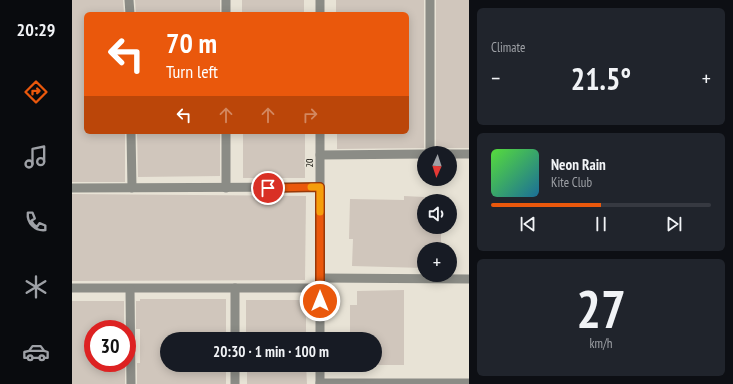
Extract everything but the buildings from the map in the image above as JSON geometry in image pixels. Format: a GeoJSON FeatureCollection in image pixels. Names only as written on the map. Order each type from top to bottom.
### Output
{"type":"FeatureCollection","features":[{"type":"Feature","properties":{"kind":"street"},"geometry":{"type":"LineString","coordinates":[[129,0],[130,12]]}},
{"type":"Feature","properties":{"kind":"street"},"geometry":{"type":"LineString","coordinates":[[226,0],[226,12]]}},
{"type":"Feature","properties":{"kind":"street"},"geometry":{"type":"LineString","coordinates":[[320,0],[320,12]]}},
{"type":"Feature","properties":{"kind":"street"},"geometry":{"type":"LineString","coordinates":[[430,0],[430,146]]}},
{"type":"Feature","properties":{"kind":"street"},"geometry":{"type":"LineString","coordinates":[[131,134],[132,188]]}},
{"type":"Feature","properties":{"kind":"street"},"geometry":{"type":"LineString","coordinates":[[226,134],[226,188]]}},
{"type":"Feature","properties":{"kind":"street","name":"20"},"geometry":{"type":"LineString","coordinates":[[320,134],[320,332]]}},
{"type":"Feature","properties":{"kind":"street"},"geometry":{"type":"LineString","coordinates":[[320,155],[417,154]]}},
{"type":"Feature","properties":{"kind":"street"},"geometry":{"type":"LineString","coordinates":[[457,154],[469,154]]}},
{"type":"Feature","properties":{"kind":"street"},"geometry":{"type":"LineString","coordinates":[[72,188],[320,187]]}},
{"type":"Feature","properties":{"kind":"street"},"geometry":{"type":"LineString","coordinates":[[320,278],[469,279]]}},
{"type":"Feature","properties":{"kind":"street"},"geometry":{"type":"LineString","coordinates":[[72,288],[320,288]]}},
{"type":"Feature","properties":{"kind":"street"},"geometry":{"type":"LineString","coordinates":[[130,288],[130,384]]}},
{"type":"Feature","properties":{"kind":"street"},"geometry":{"type":"LineString","coordinates":[[235,288],[235,332]]}},
{"type":"Feature","properties":{"kind":"street"},"geometry":{"type":"LineString","coordinates":[[235,372],[235,384]]}},
{"type":"Feature","properties":{"kind":"street"},"geometry":{"type":"LineString","coordinates":[[320,372],[320,383],[469,383]]}},
{"type":"Feature","properties":{"kind":"slow traffic"},"geometry":{"type":"LineString","coordinates":[[311,187],[320,187],[320,212]]}},
{"type":"Feature","properties":{"kind":"route"},"geometry":{"type":"LineString","coordinates":[[268,188],[320,187],[320,301]]}}]}
